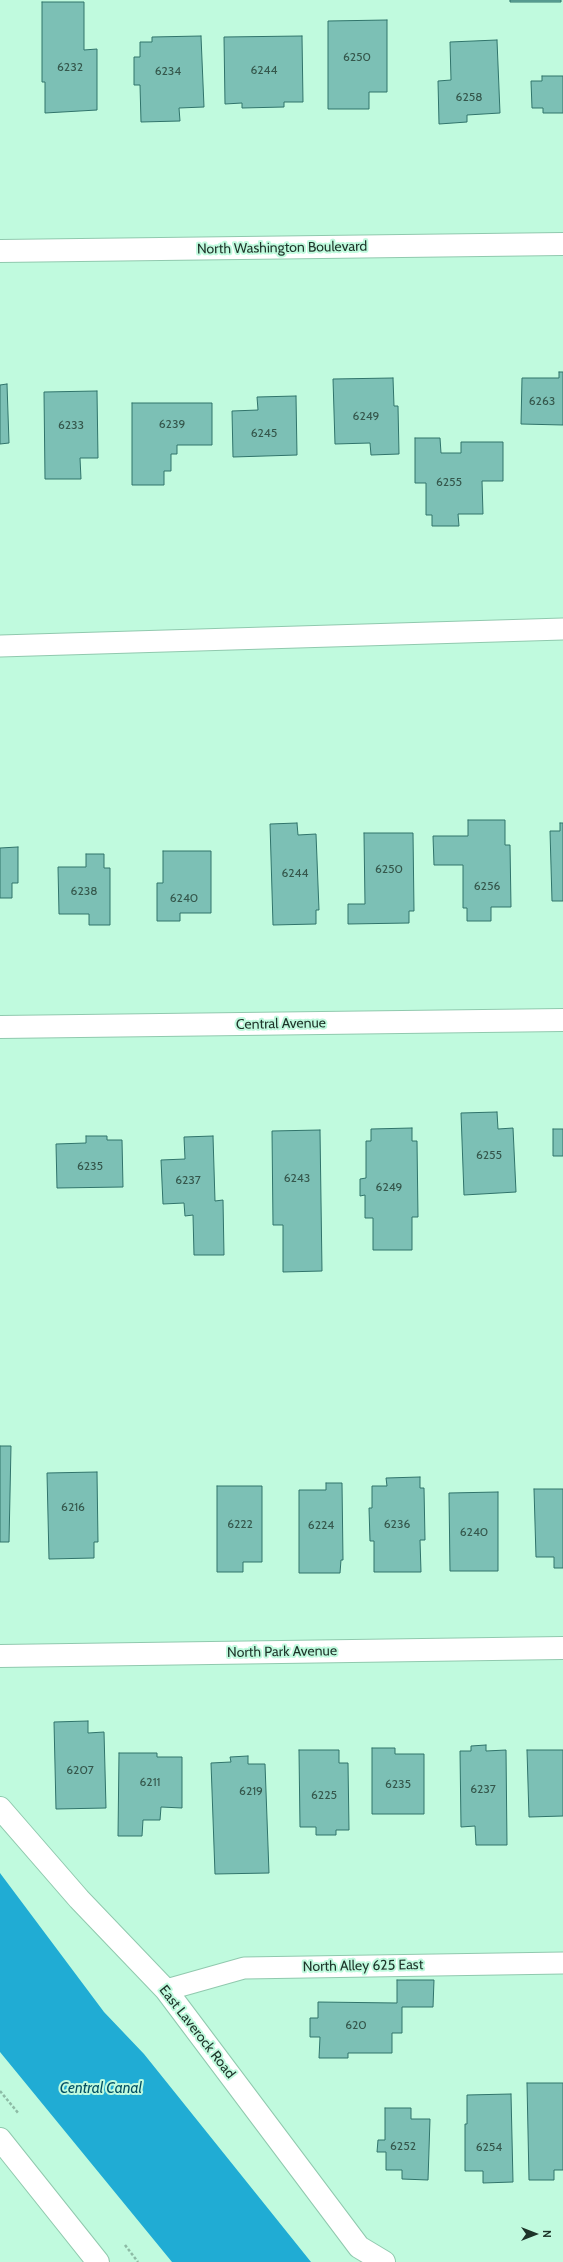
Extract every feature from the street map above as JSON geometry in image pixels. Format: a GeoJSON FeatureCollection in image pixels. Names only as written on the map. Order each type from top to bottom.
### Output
{"type":"FeatureCollection","features":[{"type":"Feature","properties":{"kind":"street","name":"North Washington Boulevard"},"geometry":{"type":"LineString","coordinates":[[0,251],[563,244]]}},
{"type":"Feature","properties":{"kind":"street","name":"Central Avenue"},"geometry":{"type":"LineString","coordinates":[[0,1027],[563,1020]]}},
{"type":"Feature","properties":{"kind":"street","name":"North Park Avenue"},"geometry":{"type":"LineString","coordinates":[[0,1656],[563,1648]]}},
{"type":"Feature","properties":{"kind":"street","name":"East Laverock Road"},"geometry":{"type":"LineString","coordinates":[[0,1808],[79,1899],[166,1990],[359,2247],[384,2262]]}},
{"type":"Feature","properties":{"kind":"street"},"geometry":{"type":"LineString","coordinates":[[0,2139],[98,2262]]}},
{"type":"Feature","properties":{"kind":"lane"},"geometry":{"type":"LineString","coordinates":[[0,646],[563,629]]}},
{"type":"Feature","properties":{"kind":"lane","name":"North Alley 625 East"},"geometry":{"type":"LineString","coordinates":[[166,1990],[244,1968],[563,1963]]}},
{"type":"Feature","properties":{"kind":"water","name":"Central Canal"},"geometry":{"type":"Polygon","coordinates":[[[0,1873],[104,2012],[144,2054],[311,2262],[172,2262],[0,2052],[0,1873]]]}},
{"type":"Feature","properties":{"kind":"building"},"geometry":{"type":"Polygon","coordinates":[[[510,0],[561,0],[561,2],[510,2],[510,0]]]}},
{"type":"Feature","properties":{"kind":"building"},"geometry":{"type":"Polygon","coordinates":[[[42,2],[84,2],[84,50],[97,49],[97,110],[45,113],[45,82],[42,82],[42,2]]]}},
{"type":"Feature","properties":{"kind":"building"},"geometry":{"type":"Polygon","coordinates":[[[387,20],[387,92],[369,92],[369,109],[328,109],[328,21],[387,20]]]}},
{"type":"Feature","properties":{"kind":"building"},"geometry":{"type":"Polygon","coordinates":[[[201,36],[204,107],[179,108],[180,121],[141,122],[140,85],[134,85],[134,57],[140,57],[140,42],[152,42],[152,37],[201,36]]]}},
{"type":"Feature","properties":{"kind":"building"},"geometry":{"type":"Polygon","coordinates":[[[302,36],[303,102],[284,102],[284,107],[242,108],[242,103],[225,104],[224,37],[302,36]]]}},
{"type":"Feature","properties":{"kind":"building"},"geometry":{"type":"Polygon","coordinates":[[[497,40],[500,113],[467,115],[467,122],[439,124],[438,81],[451,80],[450,42],[497,40]]]}},
{"type":"Feature","properties":{"kind":"building"},"geometry":{"type":"Polygon","coordinates":[[[542,76],[563,76],[563,113],[543,113],[543,108],[532,108],[531,81],[542,81],[542,76]]]}},
{"type":"Feature","properties":{"kind":"building"},"geometry":{"type":"Polygon","coordinates":[[[559,372],[563,372],[563,425],[521,424],[522,378],[559,378],[559,372]]]}},
{"type":"Feature","properties":{"kind":"building"},"geometry":{"type":"Polygon","coordinates":[[[393,378],[394,406],[398,406],[399,454],[371,455],[370,443],[335,444],[333,379],[393,378]]]}},
{"type":"Feature","properties":{"kind":"building"},"geometry":{"type":"Polygon","coordinates":[[[7,384],[9,443],[0,444],[0,385],[7,384]]]}},
{"type":"Feature","properties":{"kind":"building"},"geometry":{"type":"Polygon","coordinates":[[[97,391],[98,458],[80,458],[81,479],[45,479],[44,392],[97,391]]]}},
{"type":"Feature","properties":{"kind":"building"},"geometry":{"type":"Polygon","coordinates":[[[296,396],[297,455],[233,457],[232,411],[258,410],[257,397],[296,396]]]}},
{"type":"Feature","properties":{"kind":"building"},"geometry":{"type":"Polygon","coordinates":[[[132,403],[212,403],[212,445],[177,445],[177,454],[171,454],[171,471],[164,471],[164,485],[132,485],[132,403]]]}},
{"type":"Feature","properties":{"kind":"building"},"geometry":{"type":"Polygon","coordinates":[[[415,438],[440,438],[441,453],[461,453],[461,442],[503,442],[503,481],[482,481],[483,514],[458,514],[459,526],[432,526],[432,515],[426,515],[426,483],[415,483],[415,438]]]}},
{"type":"Feature","properties":{"kind":"building"},"geometry":{"type":"Polygon","coordinates":[[[468,820],[505,820],[505,845],[510,845],[511,907],[491,907],[491,921],[467,921],[467,908],[463,908],[463,865],[434,865],[433,836],[468,836],[468,820]]]}},
{"type":"Feature","properties":{"kind":"building"},"geometry":{"type":"Polygon","coordinates":[[[297,823],[298,835],[316,834],[319,910],[316,910],[316,924],[273,925],[270,824],[297,823]]]}},
{"type":"Feature","properties":{"kind":"building"},"geometry":{"type":"Polygon","coordinates":[[[560,823],[563,823],[563,901],[552,901],[550,831],[560,831],[560,823]]]}},
{"type":"Feature","properties":{"kind":"building"},"geometry":{"type":"Polygon","coordinates":[[[364,833],[413,833],[414,911],[409,911],[409,923],[348,924],[348,904],[365,904],[364,833]]]}},
{"type":"Feature","properties":{"kind":"building"},"geometry":{"type":"Polygon","coordinates":[[[18,847],[18,883],[12,883],[12,898],[0,898],[0,848],[18,847]]]}},
{"type":"Feature","properties":{"kind":"building"},"geometry":{"type":"Polygon","coordinates":[[[163,851],[211,851],[211,913],[180,913],[180,921],[157,921],[157,883],[163,883],[163,851]]]}},
{"type":"Feature","properties":{"kind":"building"},"geometry":{"type":"Polygon","coordinates":[[[86,854],[104,854],[104,868],[110,868],[110,925],[89,925],[89,914],[59,914],[58,867],[86,867],[86,854]]]}},
{"type":"Feature","properties":{"kind":"building"},"geometry":{"type":"Polygon","coordinates":[[[497,1112],[498,1129],[513,1128],[516,1192],[464,1195],[461,1113],[497,1112]]]}},
{"type":"Feature","properties":{"kind":"building"},"geometry":{"type":"Polygon","coordinates":[[[412,1128],[412,1141],[417,1141],[418,1217],[412,1217],[412,1250],[373,1250],[373,1218],[365,1218],[365,1195],[360,1196],[360,1179],[366,1178],[366,1141],[371,1141],[371,1129],[412,1128]]]}},
{"type":"Feature","properties":{"kind":"building"},"geometry":{"type":"Polygon","coordinates":[[[553,1129],[563,1129],[563,1156],[553,1156],[553,1129]]]}},
{"type":"Feature","properties":{"kind":"building"},"geometry":{"type":"Polygon","coordinates":[[[320,1130],[322,1271],[283,1272],[283,1225],[273,1225],[272,1131],[320,1130]]]}},
{"type":"Feature","properties":{"kind":"building"},"geometry":{"type":"Polygon","coordinates":[[[86,1136],[107,1136],[107,1140],[122,1140],[123,1187],[57,1188],[56,1144],[86,1143],[86,1136]]]}},
{"type":"Feature","properties":{"kind":"building"},"geometry":{"type":"Polygon","coordinates":[[[213,1136],[215,1201],[223,1200],[224,1255],[194,1255],[193,1215],[185,1216],[184,1203],[163,1204],[161,1160],[185,1159],[184,1137],[213,1136]]]}},
{"type":"Feature","properties":{"kind":"building"},"geometry":{"type":"Polygon","coordinates":[[[0,1446],[11,1446],[9,1542],[0,1542],[0,1446]]]}},
{"type":"Feature","properties":{"kind":"building"},"geometry":{"type":"Polygon","coordinates":[[[97,1472],[98,1542],[94,1542],[94,1558],[49,1559],[47,1473],[97,1472]]]}},
{"type":"Feature","properties":{"kind":"building"},"geometry":{"type":"Polygon","coordinates":[[[420,1477],[420,1488],[424,1488],[425,1540],[420,1540],[421,1572],[374,1572],[374,1541],[370,1541],[369,1508],[372,1508],[372,1486],[387,1486],[386,1478],[420,1477]]]}},
{"type":"Feature","properties":{"kind":"building"},"geometry":{"type":"Polygon","coordinates":[[[326,1483],[342,1483],[343,1560],[341,1560],[340,1573],[299,1573],[299,1490],[326,1490],[326,1483]]]}},
{"type":"Feature","properties":{"kind":"building"},"geometry":{"type":"Polygon","coordinates":[[[217,1486],[262,1486],[262,1562],[243,1562],[243,1572],[217,1572],[217,1486]]]}},
{"type":"Feature","properties":{"kind":"building"},"geometry":{"type":"Polygon","coordinates":[[[534,1489],[563,1489],[563,1568],[554,1568],[554,1557],[536,1557],[534,1489]]]}},
{"type":"Feature","properties":{"kind":"building"},"geometry":{"type":"Polygon","coordinates":[[[498,1492],[498,1571],[450,1571],[449,1493],[498,1492]]]}},
{"type":"Feature","properties":{"kind":"building"},"geometry":{"type":"Polygon","coordinates":[[[88,1721],[88,1733],[104,1732],[106,1808],[56,1809],[54,1722],[88,1721]]]}},
{"type":"Feature","properties":{"kind":"building"},"geometry":{"type":"Polygon","coordinates":[[[486,1745],[486,1751],[506,1750],[507,1845],[476,1845],[475,1826],[461,1827],[460,1751],[471,1751],[471,1746],[486,1745]]]}},
{"type":"Feature","properties":{"kind":"building"},"geometry":{"type":"Polygon","coordinates":[[[372,1748],[395,1748],[395,1754],[424,1754],[424,1814],[372,1814],[372,1748]]]}},
{"type":"Feature","properties":{"kind":"building"},"geometry":{"type":"Polygon","coordinates":[[[299,1750],[339,1750],[339,1763],[348,1763],[349,1830],[336,1830],[336,1835],[316,1835],[316,1827],[300,1827],[299,1750]]]}},
{"type":"Feature","properties":{"kind":"building"},"geometry":{"type":"Polygon","coordinates":[[[527,1750],[563,1750],[563,1816],[529,1817],[527,1750]]]}},
{"type":"Feature","properties":{"kind":"building"},"geometry":{"type":"Polygon","coordinates":[[[119,1753],[157,1753],[157,1757],[182,1757],[182,1808],[161,1807],[160,1820],[143,1820],[142,1836],[118,1836],[119,1753]]]}},
{"type":"Feature","properties":{"kind":"building"},"geometry":{"type":"Polygon","coordinates":[[[248,1756],[248,1764],[265,1764],[269,1873],[215,1874],[211,1763],[231,1762],[230,1757],[248,1756]]]}},
{"type":"Feature","properties":{"kind":"building"},"geometry":{"type":"Polygon","coordinates":[[[397,1980],[434,1980],[433,2007],[402,2007],[402,2033],[392,2033],[392,2053],[348,2053],[348,2058],[319,2058],[320,2037],[310,2037],[310,2018],[318,2018],[318,2002],[397,2003],[397,1980]]]}},
{"type":"Feature","properties":{"kind":"building"},"geometry":{"type":"Polygon","coordinates":[[[527,2083],[563,2083],[563,2170],[554,2170],[554,2180],[529,2180],[527,2083]]]}},
{"type":"Feature","properties":{"kind":"building"},"geometry":{"type":"Polygon","coordinates":[[[511,2094],[513,2182],[483,2183],[483,2171],[465,2171],[465,2124],[467,2124],[467,2095],[511,2094]]]}},
{"type":"Feature","properties":{"kind":"building"},"geometry":{"type":"Polygon","coordinates":[[[385,2108],[411,2108],[411,2119],[430,2119],[428,2180],[402,2179],[402,2170],[386,2170],[386,2152],[377,2152],[378,2140],[385,2140],[385,2108]]]}}]}
